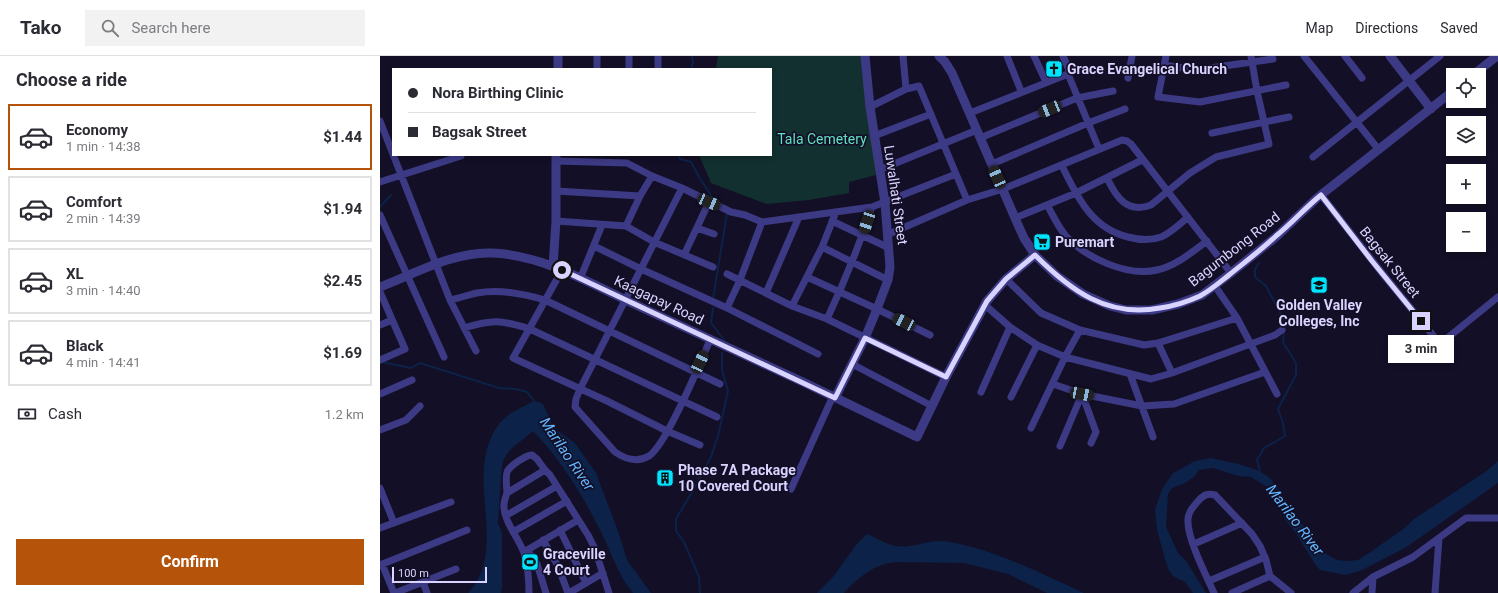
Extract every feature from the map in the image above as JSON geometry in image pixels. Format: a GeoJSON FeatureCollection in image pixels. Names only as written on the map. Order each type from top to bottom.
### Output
{"type":"FeatureCollection","features":[{"type":"Feature","properties":{"kind":"street"},"geometry":{"type":"LineString","coordinates":[[558,56],[558,68]]}},
{"type":"Feature","properties":{"kind":"street"},"geometry":{"type":"LineString","coordinates":[[597,56],[597,68]]}},
{"type":"Feature","properties":{"kind":"street"},"geometry":{"type":"LineString","coordinates":[[629,56],[629,68]]}},
{"type":"Feature","properties":{"kind":"street"},"geometry":{"type":"LineString","coordinates":[[658,56],[658,68]]}},
{"type":"Feature","properties":{"kind":"street","name":"Luwalhati Street"},"geometry":{"type":"LineString","coordinates":[[834,397],[865,338],[888,280],[890,267],[889,234],[870,107],[865,56]]}},
{"type":"Feature","properties":{"kind":"street"},"geometry":{"type":"LineString","coordinates":[[903,56],[906,89]]}},
{"type":"Feature","properties":{"kind":"street","name":"Bagumbong Road"},"geometry":{"type":"LineString","coordinates":[[939,56],[949,67],[1024,238],[1035,255],[1057,276],[1075,290],[1098,302],[1118,309],[1145,310],[1170,306],[1194,298],[1214,286],[1277,236],[1321,195],[1446,97]]}},
{"type":"Feature","properties":{"kind":"street"},"geometry":{"type":"LineString","coordinates":[[1007,56],[1021,92]]}},
{"type":"Feature","properties":{"kind":"street"},"geometry":{"type":"LineString","coordinates":[[1034,56],[1046,82]]}},
{"type":"Feature","properties":{"kind":"street"},"geometry":{"type":"LineString","coordinates":[[1063,56],[1069,70],[1068,74],[1077,98],[1099,149]]}},
{"type":"Feature","properties":{"kind":"street"},"geometry":{"type":"LineString","coordinates":[[1128,78],[1132,56]]}},
{"type":"Feature","properties":{"kind":"street"},"geometry":{"type":"LineString","coordinates":[[1166,56],[1158,97],[1200,102],[1286,85]]}},
{"type":"Feature","properties":{"kind":"street"},"geometry":{"type":"LineString","coordinates":[[1304,56],[1379,150]]}},
{"type":"Feature","properties":{"kind":"street"},"geometry":{"type":"LineString","coordinates":[[1345,56],[1362,78]]}},
{"type":"Feature","properties":{"kind":"street"},"geometry":{"type":"LineString","coordinates":[[1390,56],[1431,109]]}},
{"type":"Feature","properties":{"kind":"street"},"geometry":{"type":"LineString","coordinates":[[1313,156],[1440,56]]}},
{"type":"Feature","properties":{"kind":"street"},"geometry":{"type":"LineString","coordinates":[[1482,68],[1497,56]]}},
{"type":"Feature","properties":{"kind":"street"},"geometry":{"type":"LineString","coordinates":[[1164,65],[1196,70],[1252,59],[1273,59]]}},
{"type":"Feature","properties":{"kind":"street"},"geometry":{"type":"LineString","coordinates":[[1107,178],[1114,192],[1126,204],[1135,208],[1143,208],[1150,205],[1168,192],[1190,173],[1216,157],[1269,144],[1257,91],[1252,59]]}},
{"type":"Feature","properties":{"kind":"street"},"geometry":{"type":"LineString","coordinates":[[970,113],[1068,74]]}},
{"type":"Feature","properties":{"kind":"street"},"geometry":{"type":"LineString","coordinates":[[870,107],[906,89],[919,86],[967,200]]}},
{"type":"Feature","properties":{"kind":"street"},"geometry":{"type":"LineString","coordinates":[[879,170],[943,143],[979,134],[1077,98],[1113,91]]}},
{"type":"Feature","properties":{"kind":"street"},"geometry":{"type":"LineString","coordinates":[[992,164],[1088,122],[1125,109]]}},
{"type":"Feature","properties":{"kind":"street"},"geometry":{"type":"LineString","coordinates":[[874,136],[931,114]]}},
{"type":"Feature","properties":{"kind":"street"},"geometry":{"type":"LineString","coordinates":[[1212,133],[1289,117]]}},
{"type":"Feature","properties":{"kind":"street"},"geometry":{"type":"LineString","coordinates":[[380,121],[392,153]]}},
{"type":"Feature","properties":{"kind":"street"},"geometry":{"type":"LineString","coordinates":[[889,234],[967,200],[1002,189],[1062,166],[1122,140],[1131,144],[1231,273]]}},
{"type":"Feature","properties":{"kind":"street"},"geometry":{"type":"LineString","coordinates":[[393,156],[435,265],[450,300],[476,351]]}},
{"type":"Feature","properties":{"kind":"street"},"geometry":{"type":"LineString","coordinates":[[380,182],[461,156]]}},
{"type":"Feature","properties":{"kind":"street"},"geometry":{"type":"LineString","coordinates":[[700,446],[513,358],[545,300],[558,268],[556,158],[627,159],[652,176],[682,188],[731,212],[745,215],[762,222],[872,208],[956,174]]}},
{"type":"Feature","properties":{"kind":"street"},"geometry":{"type":"LineString","coordinates":[[1015,218],[1076,193],[1142,160]]}},
{"type":"Feature","properties":{"kind":"street"},"geometry":{"type":"LineString","coordinates":[[1062,166],[1076,193],[1091,216],[1100,224],[1121,235],[1133,238],[1152,239],[1161,237],[1171,232],[1188,217]]}},
{"type":"Feature","properties":{"kind":"street"},"geometry":{"type":"LineString","coordinates":[[626,226],[640,196],[652,176]]}},
{"type":"Feature","properties":{"kind":"street"},"geometry":{"type":"LineString","coordinates":[[682,188],[594,360],[574,404],[577,410],[615,452],[627,459],[637,460],[649,456],[655,451],[667,431],[710,340]]}},
{"type":"Feature","properties":{"kind":"street"},"geometry":{"type":"LineString","coordinates":[[556,191],[640,196]]}},
{"type":"Feature","properties":{"kind":"street","name":"Bagsak Street"},"geometry":{"type":"LineString","coordinates":[[1321,195],[1372,261],[1440,344],[1498,297]]}},
{"type":"Feature","properties":{"kind":"street"},"geometry":{"type":"LineString","coordinates":[[684,255],[709,202]]}},
{"type":"Feature","properties":{"kind":"street"},"geometry":{"type":"LineString","coordinates":[[1047,205],[1065,234],[1074,244],[1097,259],[1126,269],[1142,272],[1157,270],[1187,256],[1207,241]]}},
{"type":"Feature","properties":{"kind":"street"},"geometry":{"type":"LineString","coordinates":[[827,320],[840,292],[872,208]]}},
{"type":"Feature","properties":{"kind":"street"},"geometry":{"type":"LineString","coordinates":[[792,306],[822,247],[836,212]]}},
{"type":"Feature","properties":{"kind":"street"},"geometry":{"type":"LineString","coordinates":[[380,215],[444,357]]}},
{"type":"Feature","properties":{"kind":"street"},"geometry":{"type":"LineString","coordinates":[[766,293],[799,217]]}},
{"type":"Feature","properties":{"kind":"street"},"geometry":{"type":"LineString","coordinates":[[556,221],[626,226],[654,242],[713,267]]}},
{"type":"Feature","properties":{"kind":"street"},"geometry":{"type":"LineString","coordinates":[[832,221],[889,248]]}},
{"type":"Feature","properties":{"kind":"street"},"geometry":{"type":"LineString","coordinates":[[727,308],[740,280],[762,222]]}},
{"type":"Feature","properties":{"kind":"street"},"geometry":{"type":"LineString","coordinates":[[580,279],[602,225]]}},
{"type":"Feature","properties":{"kind":"street"},"geometry":{"type":"LineString","coordinates":[[697,228],[714,234]]}},
{"type":"Feature","properties":{"kind":"street"},"geometry":{"type":"LineString","coordinates":[[594,246],[727,308],[818,354]]}},
{"type":"Feature","properties":{"kind":"street"},"geometry":{"type":"LineString","coordinates":[[822,247],[888,280]]}},
{"type":"Feature","properties":{"kind":"street","name":"Kaagapay Road"},"geometry":{"type":"LineString","coordinates":[[380,287],[435,265],[471,254],[490,253],[522,256],[558,268],[917,437],[932,406]]}},
{"type":"Feature","properties":{"kind":"street"},"geometry":{"type":"LineString","coordinates":[[852,364],[932,406],[985,305],[1006,279],[1035,255]]}},
{"type":"Feature","properties":{"kind":"street"},"geometry":{"type":"LineString","coordinates":[[727,274],[792,306],[827,320],[946,377]]}},
{"type":"Feature","properties":{"kind":"street"},"geometry":{"type":"LineString","coordinates":[[807,277],[930,335]]}},
{"type":"Feature","properties":{"kind":"street"},"geometry":{"type":"LineString","coordinates":[[1006,279],[1041,313],[1080,330],[1144,345],[1158,343],[1237,318]]}},
{"type":"Feature","properties":{"kind":"street"},"geometry":{"type":"LineString","coordinates":[[1214,286],[1237,318],[1277,394]]}},
{"type":"Feature","properties":{"kind":"street"},"geometry":{"type":"LineString","coordinates":[[380,292],[405,350],[380,360]]}},
{"type":"Feature","properties":{"kind":"street"},"geometry":{"type":"LineString","coordinates":[[450,300],[479,293],[508,292],[534,296],[720,384]]}},
{"type":"Feature","properties":{"kind":"street"},"geometry":{"type":"LineString","coordinates":[[985,305],[1010,327],[1037,345],[1065,357],[1151,379],[1172,373],[1251,344],[1275,335],[1282,330]]}},
{"type":"Feature","properties":{"kind":"street"},"geometry":{"type":"LineString","coordinates":[[380,325],[392,320]]}},
{"type":"Feature","properties":{"kind":"street"},"geometry":{"type":"LineString","coordinates":[[464,328],[485,322],[506,322],[530,328],[594,360],[717,417]]}},
{"type":"Feature","properties":{"kind":"street"},"geometry":{"type":"LineString","coordinates":[[981,392],[1010,327]]}},
{"type":"Feature","properties":{"kind":"street"},"geometry":{"type":"LineString","coordinates":[[1031,428],[1065,357],[1080,330]]}},
{"type":"Feature","properties":{"kind":"street"},"geometry":{"type":"LineString","coordinates":[[1158,343],[1172,373]]}},
{"type":"Feature","properties":{"kind":"street"},"geometry":{"type":"LineString","coordinates":[[1011,397],[1037,345]]}},
{"type":"Feature","properties":{"kind":"street"},"geometry":{"type":"LineString","coordinates":[[1053,384],[1082,394],[1142,406],[1174,404],[1265,372]]}},
{"type":"Feature","properties":{"kind":"street"},"geometry":{"type":"LineString","coordinates":[[1130,374],[1153,437]]}},
{"type":"Feature","properties":{"kind":"street"},"geometry":{"type":"LineString","coordinates":[[380,394],[412,380]]}},
{"type":"Feature","properties":{"kind":"street"},"geometry":{"type":"LineString","coordinates":[[1082,394],[1096,432],[1091,443]]}},
{"type":"Feature","properties":{"kind":"street"},"geometry":{"type":"LineString","coordinates":[[1060,446],[1082,394]]}},
{"type":"Feature","properties":{"kind":"street"},"geometry":{"type":"LineString","coordinates":[[791,489],[834,397]]}},
{"type":"Feature","properties":{"kind":"street"},"geometry":{"type":"LineString","coordinates":[[380,430],[406,420],[420,406]]}},
{"type":"Feature","properties":{"kind":"street"},"geometry":{"type":"LineString","coordinates":[[546,593],[536,564],[525,551],[513,532],[504,505],[507,493],[506,476],[509,467],[529,455],[535,456],[567,501],[594,549],[609,593]]}},
{"type":"Feature","properties":{"kind":"street"},"geometry":{"type":"LineString","coordinates":[[507,493],[545,470]]}},
{"type":"Feature","properties":{"kind":"street"},"geometry":{"type":"LineString","coordinates":[[507,516],[557,486]]}},
{"type":"Feature","properties":{"kind":"street"},"geometry":{"type":"LineString","coordinates":[[380,488],[394,523]]}},
{"type":"Feature","properties":{"kind":"street"},"geometry":{"type":"LineString","coordinates":[[1214,593],[1190,534],[1188,521],[1190,510],[1205,495],[1210,493],[1215,495],[1242,523],[1260,546],[1265,557],[1270,576],[1290,593]]}},
{"type":"Feature","properties":{"kind":"street"},"geometry":{"type":"LineString","coordinates":[[513,532],[567,501]]}},
{"type":"Feature","properties":{"kind":"street"},"geometry":{"type":"LineString","coordinates":[[380,528],[451,502]]}},
{"type":"Feature","properties":{"kind":"street"},"geometry":{"type":"LineString","coordinates":[[1353,593],[1373,577],[1414,557],[1466,518],[1498,518]]}},
{"type":"Feature","properties":{"kind":"street"},"geometry":{"type":"LineString","coordinates":[[525,551],[578,520]]}},
{"type":"Feature","properties":{"kind":"street"},"geometry":{"type":"LineString","coordinates":[[1194,544],[1242,523]]}},
{"type":"Feature","properties":{"kind":"street"},"geometry":{"type":"LineString","coordinates":[[456,569],[395,593],[381,565],[467,530]]}},
{"type":"Feature","properties":{"kind":"street"},"geometry":{"type":"LineString","coordinates":[[560,530],[586,583]]}},
{"type":"Feature","properties":{"kind":"street"},"geometry":{"type":"LineString","coordinates":[[1435,593],[1439,538]]}},
{"type":"Feature","properties":{"kind":"street"},"geometry":{"type":"LineString","coordinates":[[543,540],[558,566],[569,593],[603,573]]}},
{"type":"Feature","properties":{"kind":"street"},"geometry":{"type":"LineString","coordinates":[[525,551],[529,575],[529,593]]}},
{"type":"Feature","properties":{"kind":"street"},"geometry":{"type":"LineString","coordinates":[[1209,581],[1265,557]]}},
{"type":"Feature","properties":{"kind":"street"},"geometry":{"type":"LineString","coordinates":[[1232,593],[1244,590],[1270,576]]}},
{"type":"Feature","properties":{"kind":"street"},"geometry":{"type":"LineString","coordinates":[[1372,593],[1373,577]]}},
{"type":"Feature","properties":{"kind":"street"},"geometry":{"type":"LineString","coordinates":[[423,582],[427,593]]}},
{"type":"Feature","properties":{"kind":"green space","name":"Tala Cemetery"},"geometry":{"type":"Polygon","coordinates":[[[718,56],[862,56],[876,175],[849,182],[849,193],[809,200],[767,204],[711,183],[699,156],[772,156],[772,68],[716,68],[718,56]]]}},
{"type":"Feature","properties":{"kind":"water","name":"Marilao River"},"geometry":{"type":"Polygon","coordinates":[[[534,401],[543,404],[554,428],[575,443],[596,473],[618,531],[627,560],[651,593],[633,593],[623,579],[604,538],[578,491],[553,454],[533,431],[507,454],[502,465],[498,523],[502,533],[501,593],[468,593],[480,575],[486,554],[487,533],[484,465],[489,444],[502,420],[534,401]]]}},
{"type":"Feature","properties":{"kind":"water","name":"Marilao River"},"geometry":{"type":"Polygon","coordinates":[[[1211,458],[1249,467],[1270,478],[1321,551],[1337,560],[1348,561],[1358,560],[1369,553],[1406,527],[1414,519],[1485,472],[1498,461],[1498,483],[1405,548],[1360,571],[1345,575],[1320,570],[1295,532],[1285,520],[1275,495],[1269,488],[1251,477],[1238,476],[1213,468],[1199,470],[1194,477],[1183,484],[1172,488],[1168,494],[1166,527],[1178,553],[1186,561],[1206,593],[1193,593],[1185,582],[1173,576],[1168,569],[1157,530],[1155,510],[1162,489],[1173,473],[1195,461],[1211,458]]]}},
{"type":"Feature","properties":{"kind":"water"},"geometry":{"type":"Polygon","coordinates":[[[867,534],[892,545],[903,547],[936,541],[968,546],[1018,563],[1084,593],[1047,593],[1008,574],[964,563],[899,562],[883,565],[868,572],[855,581],[844,593],[817,593],[833,577],[856,545],[867,534]]]}},
{"type":"Feature","properties":{"kind":"waterway"},"geometry":{"type":"LineString","coordinates":[[691,68],[693,63],[692,56]]}},
{"type":"Feature","properties":{"kind":"waterway"},"geometry":{"type":"LineString","coordinates":[[679,156],[680,159],[691,162],[714,200]]}},
{"type":"Feature","properties":{"kind":"waterway"},"geometry":{"type":"LineString","coordinates":[[380,207],[391,195]]}},
{"type":"Feature","properties":{"kind":"waterway"},"geometry":{"type":"LineString","coordinates":[[713,299],[727,213]]}},
{"type":"Feature","properties":{"kind":"waterway"},"geometry":{"type":"LineString","coordinates":[[1259,263],[1255,269],[1255,277],[1266,286],[1285,322],[1283,342],[1296,363],[1296,375],[1278,409],[1283,423],[1285,436],[1264,448],[1257,460],[1260,471]]}},
{"type":"Feature","properties":{"kind":"waterway"},"geometry":{"type":"LineString","coordinates":[[713,308],[711,323],[724,340]]}},
{"type":"Feature","properties":{"kind":"waterway"},"geometry":{"type":"LineString","coordinates":[[699,479],[711,457],[718,436],[728,391],[722,370],[722,353]]}},
{"type":"Feature","properties":{"kind":"waterway"},"geometry":{"type":"LineString","coordinates":[[382,362],[411,368],[420,363],[499,388],[516,389],[527,392],[535,402]]}},
{"type":"Feature","properties":{"kind":"waterway"},"geometry":{"type":"LineString","coordinates":[[698,482],[676,519],[676,531],[684,542],[699,577],[700,593]]}},
{"type":"Feature","properties":{"kind":"place","name":"Grace Evangelical Church"},"geometry":{"type":"Point","coordinates":[1054,69]}},
{"type":"Feature","properties":{"kind":"place","name":"Puremart"},"geometry":{"type":"Point","coordinates":[1042,242]}},
{"type":"Feature","properties":{"kind":"place","name":"Golden Valley Colleges, Inc"},"geometry":{"type":"Point","coordinates":[1319,285]}},
{"type":"Feature","properties":{"kind":"place","name":"Phase 7A Package 10 Covered Court"},"geometry":{"type":"Point","coordinates":[665,478]}},
{"type":"Feature","properties":{"kind":"place","name":"Graceville 4 Court"},"geometry":{"type":"Point","coordinates":[530,562]}},
{"type":"Feature","properties":{"kind":"route"},"geometry":{"type":"LineString","coordinates":[[562,270],[710,340],[804,382],[835,398],[865,338],[946,377],[987,301],[1006,279],[1035,255],[1057,276],[1075,290],[1102,304],[1118,309],[1134,311],[1152,310],[1186,302],[1202,295],[1256,254],[1321,195],[1362,249],[1421,321]]}}]}
